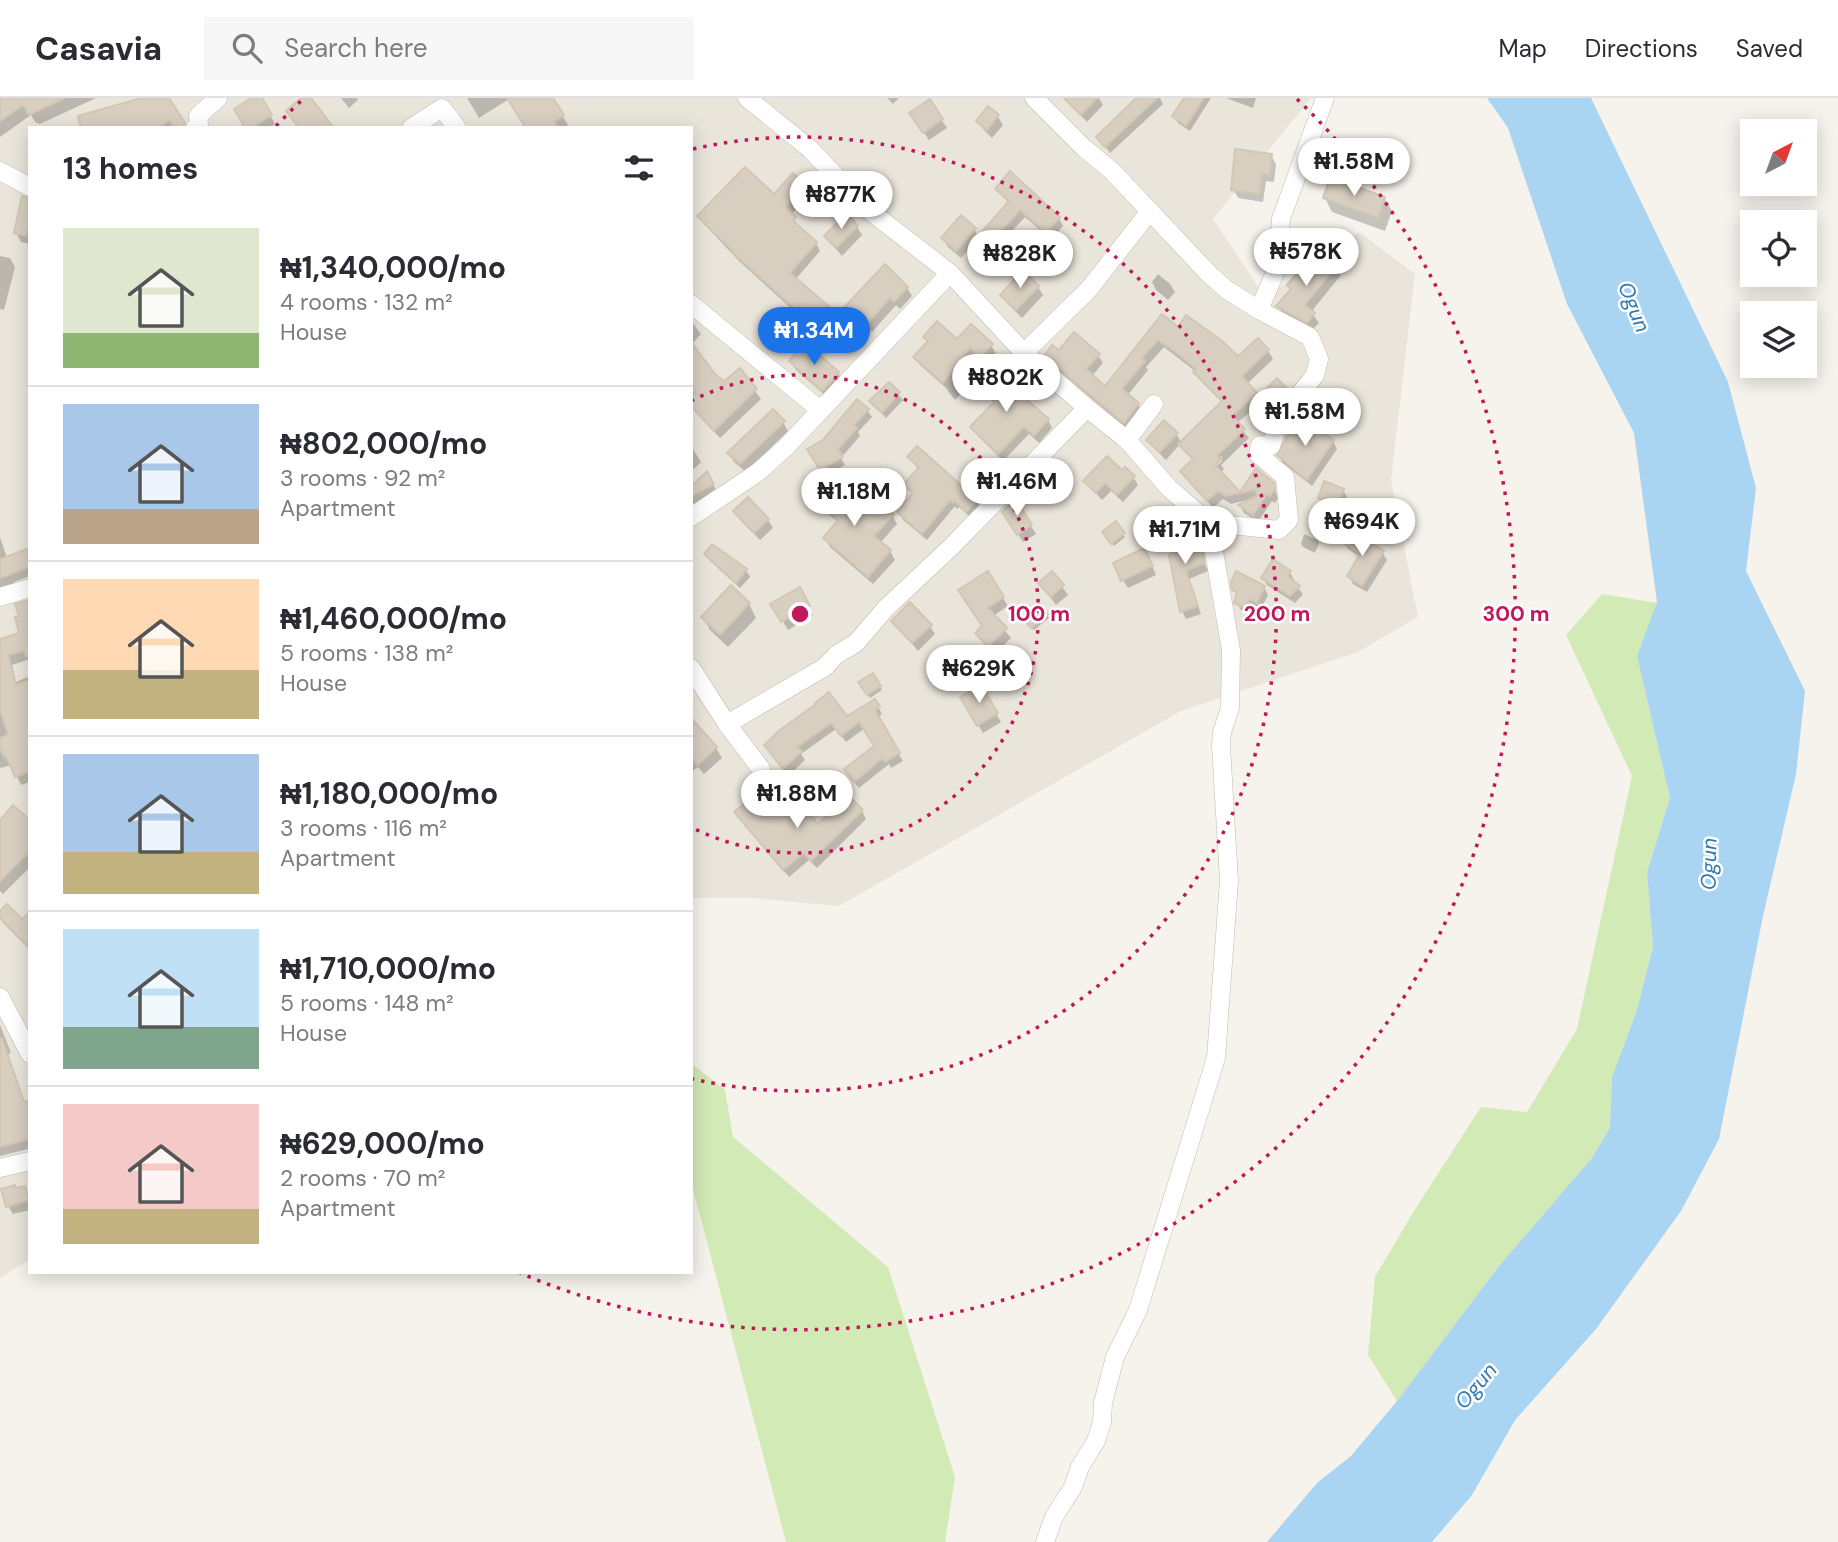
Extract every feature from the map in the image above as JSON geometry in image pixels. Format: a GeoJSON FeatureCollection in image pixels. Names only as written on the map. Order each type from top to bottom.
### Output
{"type":"FeatureCollection","features":[{"type":"Feature","properties":{"kind":"street"},"geometry":{"type":"LineString","coordinates":[[192,98],[196,122]]}},
{"type":"Feature","properties":{"kind":"street"},"geometry":{"type":"LineString","coordinates":[[196,122],[218,98]]}},
{"type":"Feature","properties":{"kind":"street"},"geometry":{"type":"LineString","coordinates":[[754,100],[810,149],[866,208],[950,273],[1024,353],[1127,440],[1169,488],[1209,523],[1279,530],[1289,520],[1285,477],[1258,454],[1260,445],[1271,446],[1275,433],[1296,399],[1315,375],[1319,359],[1310,337],[1227,290],[1112,171],[1084,148],[1034,98]]}},
{"type":"Feature","properties":{"kind":"street"},"geometry":{"type":"LineString","coordinates":[[1259,310],[1277,268],[1281,219],[1325,98]]}},
{"type":"Feature","properties":{"kind":"street"},"geometry":{"type":"LineString","coordinates":[[414,126],[442,108],[456,126]]}},
{"type":"Feature","properties":{"kind":"street"},"geometry":{"type":"LineString","coordinates":[[0,171],[28,186]]}},
{"type":"Feature","properties":{"kind":"street"},"geometry":{"type":"LineString","coordinates":[[1024,353],[1089,289],[1150,211]]}},
{"type":"Feature","properties":{"kind":"street"},"geometry":{"type":"LineString","coordinates":[[693,516],[757,473],[786,447],[950,273]]}},
{"type":"Feature","properties":{"kind":"street"},"geometry":{"type":"LineString","coordinates":[[693,306],[819,409]]}},
{"type":"Feature","properties":{"kind":"street"},"geometry":{"type":"LineString","coordinates":[[1127,440],[1154,404]]}},
{"type":"Feature","properties":{"kind":"street"},"geometry":{"type":"LineString","coordinates":[[727,724],[825,667],[836,655],[856,643],[886,608],[950,548],[1087,408]]}},
{"type":"Feature","properties":{"kind":"street"},"geometry":{"type":"LineString","coordinates":[[1045,1542],[1054,1517],[1073,1487],[1080,1467],[1096,1441],[1115,1357],[1138,1310],[1216,1058],[1229,881],[1221,746],[1222,732],[1230,708],[1231,650],[1209,523]]}},
{"type":"Feature","properties":{"kind":"street"},"geometry":{"type":"LineString","coordinates":[[0,597],[28,589]]}},
{"type":"Feature","properties":{"kind":"street"},"geometry":{"type":"LineString","coordinates":[[693,671],[727,724],[761,769]]}},
{"type":"Feature","properties":{"kind":"street"},"geometry":{"type":"LineString","coordinates":[[0,997],[28,1050]]}},
{"type":"Feature","properties":{"kind":"street"},"geometry":{"type":"LineString","coordinates":[[0,1168],[28,1161]]}},
{"type":"Feature","properties":{"kind":"shaded area"},"geometry":{"type":"Polygon","coordinates":[[[0,98],[1311,98],[1213,219],[1265,297],[1359,232],[1415,274],[1391,480],[1418,617],[1358,652],[1181,711],[839,906],[752,898],[693,898],[693,126],[28,126],[28,1260],[0,1278],[0,98]]]}},
{"type":"Feature","properties":{"kind":"green space"},"geometry":{"type":"Polygon","coordinates":[[[1602,594],[1657,603],[1637,656],[1670,798],[1647,872],[1653,945],[1637,1010],[1612,1077],[1610,1128],[1591,1159],[1499,1266],[1397,1401],[1368,1355],[1375,1277],[1481,1107],[1527,1112],[1577,1029],[1632,776],[1566,635],[1602,594]]]}},
{"type":"Feature","properties":{"kind":"green space"},"geometry":{"type":"Polygon","coordinates":[[[693,1065],[725,1090],[733,1137],[888,1267],[955,1477],[945,1542],[786,1542],[693,1189],[693,1065]]]}},
{"type":"Feature","properties":{"kind":"water","name":"Ogun"},"geometry":{"type":"Polygon","coordinates":[[[1487,98],[1591,98],[1728,382],[1756,488],[1746,571],[1805,691],[1796,774],[1763,916],[1719,1139],[1681,1211],[1596,1329],[1515,1420],[1472,1495],[1432,1542],[1267,1542],[1317,1483],[1351,1456],[1397,1401],[1499,1266],[1591,1159],[1610,1128],[1612,1077],[1637,1010],[1653,946],[1647,872],[1670,798],[1637,656],[1657,602],[1634,433],[1567,304],[1508,128],[1487,98]]]}},
{"type":"Feature","properties":{"kind":"building"},"geometry":{"type":"Polygon","coordinates":[[[0,98],[65,98],[29,115],[23,105],[0,121],[0,98]]]}},
{"type":"Feature","properties":{"kind":"building"},"geometry":{"type":"Polygon","coordinates":[[[141,98],[169,98],[185,123],[184,126],[172,126],[170,120],[161,126],[80,126],[78,116],[141,98]]]}},
{"type":"Feature","properties":{"kind":"building"},"geometry":{"type":"Polygon","coordinates":[[[251,98],[262,98],[272,115],[254,126],[244,126],[234,109],[251,98]]]}},
{"type":"Feature","properties":{"kind":"building"},"geometry":{"type":"Polygon","coordinates":[[[301,98],[311,98],[332,126],[297,126],[286,111],[301,98]]]}},
{"type":"Feature","properties":{"kind":"building"},"geometry":{"type":"Polygon","coordinates":[[[507,98],[553,98],[564,115],[554,122],[557,126],[525,126],[507,98]]]}},
{"type":"Feature","properties":{"kind":"building"},"geometry":{"type":"Polygon","coordinates":[[[1064,98],[1097,98],[1081,115],[1064,98]]]}},
{"type":"Feature","properties":{"kind":"building"},"geometry":{"type":"Polygon","coordinates":[[[1136,98],[1157,98],[1105,147],[1096,137],[1136,98]]]}},
{"type":"Feature","properties":{"kind":"building"},"geometry":{"type":"Polygon","coordinates":[[[1184,98],[1204,98],[1186,126],[1172,116],[1184,98]]]}},
{"type":"Feature","properties":{"kind":"building"},"geometry":{"type":"Polygon","coordinates":[[[930,99],[943,119],[923,133],[909,113],[930,99]]]}},
{"type":"Feature","properties":{"kind":"building"},"geometry":{"type":"Polygon","coordinates":[[[988,106],[999,115],[987,130],[976,121],[988,106]]]}},
{"type":"Feature","properties":{"kind":"building"},"geometry":{"type":"Polygon","coordinates":[[[1235,149],[1272,154],[1270,175],[1262,174],[1259,194],[1231,190],[1235,149]]]}},
{"type":"Feature","properties":{"kind":"building"},"geometry":{"type":"Polygon","coordinates":[[[745,167],[774,194],[793,173],[806,185],[786,207],[796,217],[793,221],[817,242],[790,273],[838,314],[885,264],[908,287],[894,302],[890,298],[867,324],[859,318],[841,339],[817,319],[804,333],[787,318],[795,309],[697,216],[745,167]]]}},
{"type":"Feature","properties":{"kind":"building"},"geometry":{"type":"Polygon","coordinates":[[[1010,171],[1060,217],[1046,233],[1020,210],[992,241],[982,232],[1009,201],[995,189],[1010,171]]]}},
{"type":"Feature","properties":{"kind":"building"},"geometry":{"type":"Polygon","coordinates":[[[1330,177],[1385,197],[1378,218],[1323,198],[1330,177]]]}},
{"type":"Feature","properties":{"kind":"building"},"geometry":{"type":"Polygon","coordinates":[[[22,196],[28,198],[26,236],[14,233],[22,196]]]}},
{"type":"Feature","properties":{"kind":"building"},"geometry":{"type":"Polygon","coordinates":[[[847,213],[858,226],[836,248],[824,236],[847,213]]]}},
{"type":"Feature","properties":{"kind":"building"},"geometry":{"type":"Polygon","coordinates":[[[961,215],[976,228],[956,251],[941,238],[961,215]]]}},
{"type":"Feature","properties":{"kind":"building"},"geometry":{"type":"Polygon","coordinates":[[[1308,256],[1337,265],[1305,305],[1315,313],[1307,323],[1276,306],[1291,289],[1287,285],[1306,263],[1308,256]]]}},
{"type":"Feature","properties":{"kind":"building"},"geometry":{"type":"Polygon","coordinates":[[[1023,270],[1039,286],[1016,310],[1000,295],[1023,270]]]}},
{"type":"Feature","properties":{"kind":"building"},"geometry":{"type":"Polygon","coordinates":[[[1162,314],[1178,327],[1186,315],[1238,356],[1258,338],[1269,350],[1242,376],[1257,393],[1232,416],[1245,429],[1217,456],[1221,459],[1215,465],[1240,492],[1256,468],[1274,483],[1275,489],[1270,496],[1267,494],[1253,515],[1238,505],[1257,496],[1255,490],[1225,496],[1218,491],[1207,501],[1180,471],[1193,459],[1178,444],[1222,401],[1193,372],[1196,369],[1182,357],[1158,340],[1142,358],[1145,361],[1122,389],[1139,403],[1124,423],[1044,356],[1052,345],[1059,350],[1074,332],[1100,354],[1086,369],[1105,386],[1162,314]]]}},
{"type":"Feature","properties":{"kind":"building"},"geometry":{"type":"Polygon","coordinates":[[[937,321],[957,339],[971,324],[993,344],[980,357],[970,348],[943,383],[913,357],[928,341],[923,337],[937,321]]]}},
{"type":"Feature","properties":{"kind":"building"},"geometry":{"type":"Polygon","coordinates":[[[805,342],[839,372],[822,391],[789,361],[805,342]]]}},
{"type":"Feature","properties":{"kind":"building"},"geometry":{"type":"Polygon","coordinates":[[[693,345],[716,375],[724,381],[740,368],[757,389],[714,431],[693,408],[693,396],[696,393],[693,389],[693,345]]]}},
{"type":"Feature","properties":{"kind":"building"},"geometry":{"type":"Polygon","coordinates":[[[996,369],[1024,399],[1049,419],[1034,436],[1024,427],[998,454],[970,427],[994,402],[979,385],[996,369]]]}},
{"type":"Feature","properties":{"kind":"building"},"geometry":{"type":"Polygon","coordinates":[[[1277,378],[1287,388],[1268,408],[1258,397],[1277,378]]]}},
{"type":"Feature","properties":{"kind":"building"},"geometry":{"type":"Polygon","coordinates":[[[889,382],[900,392],[882,413],[869,401],[889,382]]]}},
{"type":"Feature","properties":{"kind":"building"},"geometry":{"type":"Polygon","coordinates":[[[857,399],[869,409],[854,425],[857,428],[838,449],[843,457],[820,470],[807,449],[823,440],[857,399]]]}},
{"type":"Feature","properties":{"kind":"building"},"geometry":{"type":"Polygon","coordinates":[[[773,409],[785,421],[740,464],[727,453],[773,409]]]}},
{"type":"Feature","properties":{"kind":"building"},"geometry":{"type":"Polygon","coordinates":[[[1299,416],[1334,440],[1307,480],[1277,455],[1299,416]]]}},
{"type":"Feature","properties":{"kind":"building"},"geometry":{"type":"Polygon","coordinates":[[[1164,420],[1178,433],[1160,452],[1146,440],[1164,420]]]}},
{"type":"Feature","properties":{"kind":"building"},"geometry":{"type":"Polygon","coordinates":[[[917,446],[978,500],[966,512],[954,500],[953,503],[950,500],[922,534],[897,512],[913,493],[903,485],[919,467],[907,457],[917,446]]]}},
{"type":"Feature","properties":{"kind":"building"},"geometry":{"type":"Polygon","coordinates":[[[1107,456],[1122,470],[1125,467],[1135,476],[1117,495],[1105,483],[1096,493],[1083,481],[1107,456]]]}},
{"type":"Feature","properties":{"kind":"building"},"geometry":{"type":"Polygon","coordinates":[[[707,471],[714,484],[693,495],[693,485],[707,471]]]}},
{"type":"Feature","properties":{"kind":"building"},"geometry":{"type":"Polygon","coordinates":[[[814,477],[858,514],[874,496],[894,514],[874,536],[891,550],[868,577],[823,538],[838,520],[803,490],[814,477]]]}},
{"type":"Feature","properties":{"kind":"building"},"geometry":{"type":"Polygon","coordinates":[[[1324,481],[1344,489],[1338,506],[1318,498],[1324,481]]]}},
{"type":"Feature","properties":{"kind":"building"},"geometry":{"type":"Polygon","coordinates":[[[748,497],[769,519],[754,533],[733,511],[748,497]]]}},
{"type":"Feature","properties":{"kind":"building"},"geometry":{"type":"Polygon","coordinates":[[[1016,499],[1032,525],[1017,535],[1002,512],[1016,499]]]}},
{"type":"Feature","properties":{"kind":"building"},"geometry":{"type":"Polygon","coordinates":[[[1116,521],[1125,533],[1111,544],[1102,532],[1116,521]]]}},
{"type":"Feature","properties":{"kind":"building"},"geometry":{"type":"Polygon","coordinates":[[[1189,526],[1203,554],[1204,563],[1186,571],[1198,606],[1180,612],[1169,555],[1176,551],[1169,534],[1189,526]]]}},
{"type":"Feature","properties":{"kind":"building"},"geometry":{"type":"Polygon","coordinates":[[[1348,531],[1384,551],[1362,586],[1347,576],[1360,554],[1341,541],[1348,531]]]}},
{"type":"Feature","properties":{"kind":"building"},"geometry":{"type":"Polygon","coordinates":[[[712,544],[747,569],[736,583],[704,554],[712,544]]]}},
{"type":"Feature","properties":{"kind":"building"},"geometry":{"type":"Polygon","coordinates":[[[1144,548],[1153,566],[1121,581],[1113,563],[1144,548]]]}},
{"type":"Feature","properties":{"kind":"building"},"geometry":{"type":"Polygon","coordinates":[[[28,549],[28,568],[0,578],[0,559],[28,549]]]}},
{"type":"Feature","properties":{"kind":"building"},"geometry":{"type":"Polygon","coordinates":[[[1273,559],[1291,571],[1288,576],[1300,586],[1290,596],[1261,578],[1273,559]]]}},
{"type":"Feature","properties":{"kind":"building"},"geometry":{"type":"Polygon","coordinates":[[[988,571],[1004,597],[988,608],[1007,628],[988,647],[975,633],[982,626],[958,590],[988,571]]]}},
{"type":"Feature","properties":{"kind":"building"},"geometry":{"type":"Polygon","coordinates":[[[1052,571],[1064,585],[1051,597],[1038,583],[1052,571]]]}},
{"type":"Feature","properties":{"kind":"building"},"geometry":{"type":"Polygon","coordinates":[[[1236,571],[1265,586],[1257,603],[1250,599],[1245,608],[1234,603],[1237,592],[1232,590],[1231,582],[1236,571]]]}},
{"type":"Feature","properties":{"kind":"building"},"geometry":{"type":"Polygon","coordinates":[[[731,585],[750,603],[720,635],[701,617],[731,585]]]}},
{"type":"Feature","properties":{"kind":"building"},"geometry":{"type":"Polygon","coordinates":[[[800,587],[810,606],[781,622],[770,604],[800,587]]]}},
{"type":"Feature","properties":{"kind":"building"},"geometry":{"type":"Polygon","coordinates":[[[28,601],[28,656],[24,651],[8,655],[16,685],[28,681],[28,772],[15,777],[0,748],[0,738],[8,734],[0,710],[0,639],[19,633],[15,617],[19,616],[15,604],[28,601]]]}},
{"type":"Feature","properties":{"kind":"building"},"geometry":{"type":"Polygon","coordinates":[[[910,602],[932,625],[912,643],[891,621],[910,602]]]}},
{"type":"Feature","properties":{"kind":"building"},"geometry":{"type":"Polygon","coordinates":[[[1040,604],[1048,614],[1031,628],[1023,618],[1040,604]]]}},
{"type":"Feature","properties":{"kind":"building"},"geometry":{"type":"Polygon","coordinates":[[[873,673],[881,686],[867,695],[858,682],[873,673]]]}},
{"type":"Feature","properties":{"kind":"building"},"geometry":{"type":"Polygon","coordinates":[[[981,685],[998,713],[977,726],[960,697],[981,685]]]}},
{"type":"Feature","properties":{"kind":"building"},"geometry":{"type":"Polygon","coordinates":[[[829,692],[847,716],[875,699],[880,706],[875,710],[900,753],[885,762],[883,758],[854,782],[844,769],[874,746],[859,722],[841,736],[831,723],[797,747],[802,751],[783,769],[764,745],[829,692]]]}},
{"type":"Feature","properties":{"kind":"building"},"geometry":{"type":"Polygon","coordinates":[[[693,720],[717,747],[698,765],[693,760],[693,720]]]}},
{"type":"Feature","properties":{"kind":"building"},"geometry":{"type":"Polygon","coordinates":[[[848,795],[863,810],[811,861],[804,853],[783,870],[734,812],[749,800],[762,817],[776,805],[785,816],[800,803],[818,824],[848,795]]]}},
{"type":"Feature","properties":{"kind":"building"},"geometry":{"type":"Polygon","coordinates":[[[13,805],[28,818],[28,853],[0,881],[0,820],[13,805]]]}},
{"type":"Feature","properties":{"kind":"building"},"geometry":{"type":"Polygon","coordinates":[[[7,904],[22,919],[28,914],[28,946],[0,918],[0,911],[7,904]]]}},
{"type":"Feature","properties":{"kind":"building"},"geometry":{"type":"Polygon","coordinates":[[[2,1038],[24,1102],[28,1101],[28,1140],[0,1147],[2,1038]]]}},
{"type":"Feature","properties":{"kind":"building"},"geometry":{"type":"Polygon","coordinates":[[[15,1185],[16,1188],[25,1186],[28,1200],[6,1207],[1,1189],[15,1185]]]}}]}
